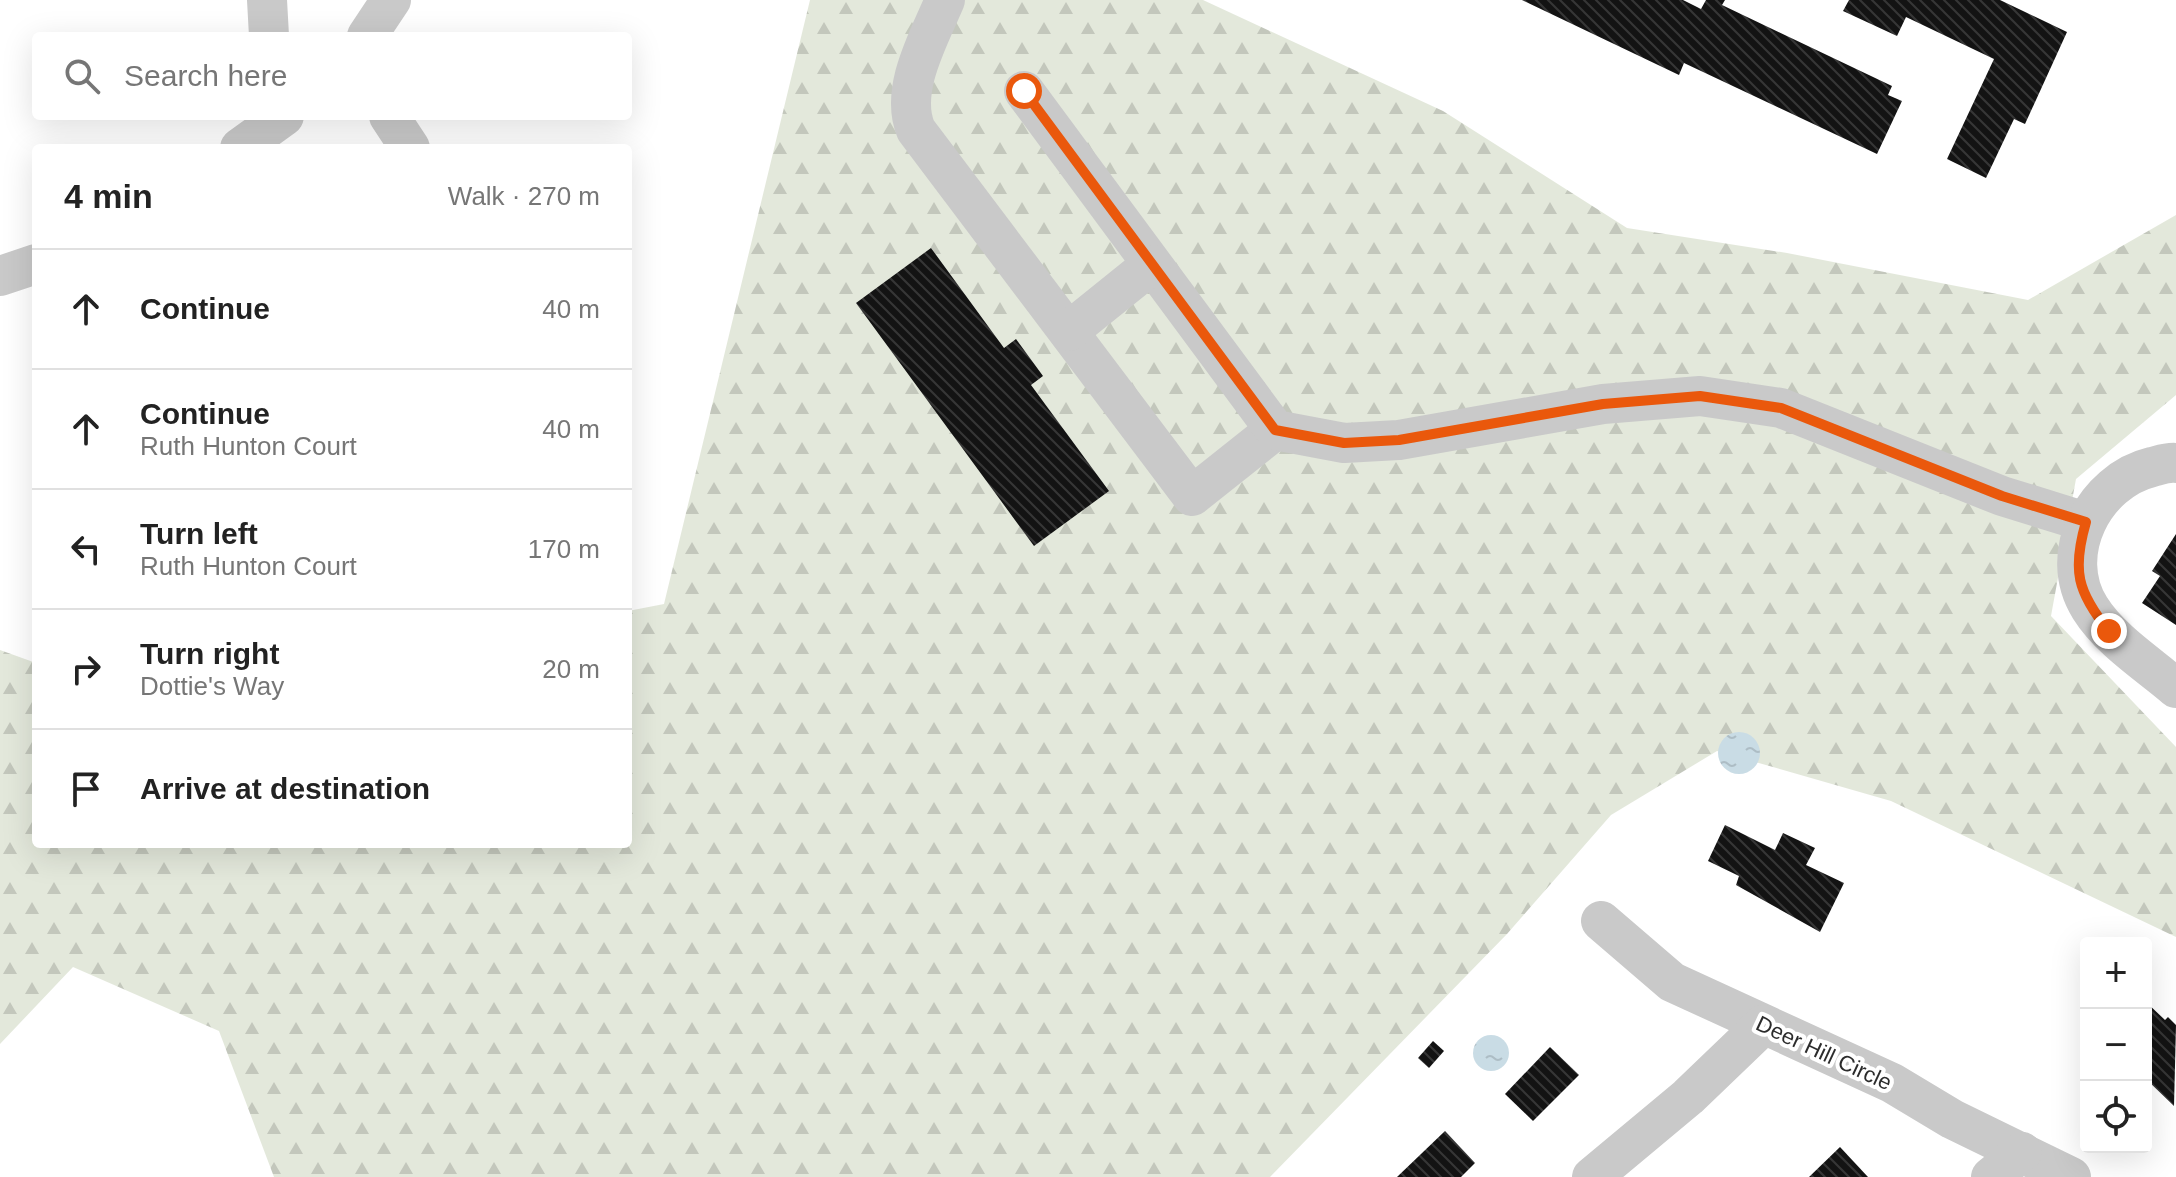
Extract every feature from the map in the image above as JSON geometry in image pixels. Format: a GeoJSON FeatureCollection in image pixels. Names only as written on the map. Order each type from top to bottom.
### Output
{"type":"FeatureCollection","features":[{"type":"Feature","properties":{"kind":"street"},"geometry":{"type":"LineString","coordinates":[[267,0],[269,32]]}},
{"type":"Feature","properties":{"kind":"street"},"geometry":{"type":"LineString","coordinates":[[370,32],[391,0]]}},
{"type":"Feature","properties":{"kind":"street"},"geometry":{"type":"LineString","coordinates":[[945,0],[912,86],[910,114],[916,130],[1192,496],[1275,430]]}},
{"type":"Feature","properties":{"kind":"street"},"geometry":{"type":"LineString","coordinates":[[1024,91],[1275,430],[1344,443],[1399,440],[1603,404],[1700,396],[1781,408],[2002,496],[2086,522]]}},
{"type":"Feature","properties":{"kind":"street"},"geometry":{"type":"LineString","coordinates":[[392,120],[407,144]]}},
{"type":"Feature","properties":{"kind":"street"},"geometry":{"type":"LineString","coordinates":[[0,276],[32,265]]}},
{"type":"Feature","properties":{"kind":"street"},"geometry":{"type":"LineString","coordinates":[[1069,331],[1151,265]]}},
{"type":"Feature","properties":{"kind":"street"},"geometry":{"type":"LineString","coordinates":[[2176,463],[2132,472],[2104,494],[2086,522],[2077,551],[2078,581],[2090,608],[2109,631],[2176,688]]}},
{"type":"Feature","properties":{"kind":"street","name":"Deer Hill Circle"},"geometry":{"type":"LineString","coordinates":[[1601,921],[1672,982],[1892,1083],[1952,1119],[2071,1177]]}},
{"type":"Feature","properties":{"kind":"street"},"geometry":{"type":"LineString","coordinates":[[1592,1177],[1688,1097],[1763,1025]]}},
{"type":"Feature","properties":{"kind":"street"},"geometry":{"type":"LineString","coordinates":[[1991,1177],[2022,1152]]}},
{"type":"Feature","properties":{"kind":"green space"},"geometry":{"type":"Polygon","coordinates":[[[810,0],[1203,0],[1443,111],[1627,228],[1787,253],[2028,300],[2176,215],[2176,395],[2076,479],[2051,616],[2176,747],[2176,937],[1891,801],[1717,751],[1611,815],[1507,934],[1270,1177],[274,1177],[219,1031],[73,967],[0,1044],[0,650],[32,662],[32,848],[632,848],[632,610],[664,604],[810,0]]]}},
{"type":"Feature","properties":{"kind":"water"},"geometry":{"type":"Polygon","coordinates":[[[1739,732],[1754,738],[1760,753],[1754,768],[1739,774],[1724,768],[1718,753],[1724,738],[1739,732]]]}},
{"type":"Feature","properties":{"kind":"water"},"geometry":{"type":"Polygon","coordinates":[[[1491,1035],[1504,1040],[1509,1053],[1504,1066],[1491,1071],[1478,1066],[1473,1053],[1478,1040],[1491,1035]]]}},
{"type":"Feature","properties":{"kind":"building"},"geometry":{"type":"Polygon","coordinates":[[[1522,0],[1683,0],[1701,9],[1706,0],[1725,0],[1722,5],[1892,86],[1888,95],[1902,101],[1877,154],[1684,63],[1679,75],[1522,0]]]}},
{"type":"Feature","properties":{"kind":"building"},"geometry":{"type":"Polygon","coordinates":[[[1849,0],[2000,0],[2067,32],[2025,124],[2014,119],[1986,178],[1947,159],[1994,59],[1906,17],[1897,36],[1843,11],[1849,0]]]}},
{"type":"Feature","properties":{"kind":"building"},"geometry":{"type":"Polygon","coordinates":[[[931,248],[1004,348],[1016,339],[1043,376],[1031,385],[1109,491],[1034,546],[856,303],[931,248]]]}},
{"type":"Feature","properties":{"kind":"building"},"geometry":{"type":"Polygon","coordinates":[[[2176,534],[2176,625],[2142,603],[2160,576],[2152,571],[2176,534]]]}},
{"type":"Feature","properties":{"kind":"building"},"geometry":{"type":"Polygon","coordinates":[[[1725,825],[1775,850],[1783,833],[1815,848],[1806,865],[1844,883],[1820,932],[1736,885],[1739,876],[1708,861],[1725,825]]]}},
{"type":"Feature","properties":{"kind":"building"},"geometry":{"type":"Polygon","coordinates":[[[2152,1008],[2176,1025],[2174,1106],[2152,1085],[2152,1008]]]}},
{"type":"Feature","properties":{"kind":"building"},"geometry":{"type":"Polygon","coordinates":[[[1433,1041],[1444,1051],[1429,1068],[1418,1058],[1433,1041]]]}},
{"type":"Feature","properties":{"kind":"building"},"geometry":{"type":"Polygon","coordinates":[[[1550,1047],[1579,1075],[1533,1121],[1505,1094],[1550,1047]]]}},
{"type":"Feature","properties":{"kind":"building"},"geometry":{"type":"Polygon","coordinates":[[[1445,1131],[1475,1163],[1461,1177],[1397,1177],[1445,1131]]]}},
{"type":"Feature","properties":{"kind":"building"},"geometry":{"type":"Polygon","coordinates":[[[1840,1147],[1868,1177],[1809,1177],[1840,1147]]]}},
{"type":"Feature","properties":{"kind":"route"},"geometry":{"type":"LineString","coordinates":[[1024,91],[1275,430],[1304,438],[1344,443],[1399,440],[1603,404],[1700,396],[1781,408],[2002,496],[2086,522],[2077,551],[2078,581],[2090,608],[2109,631]]}}]}
